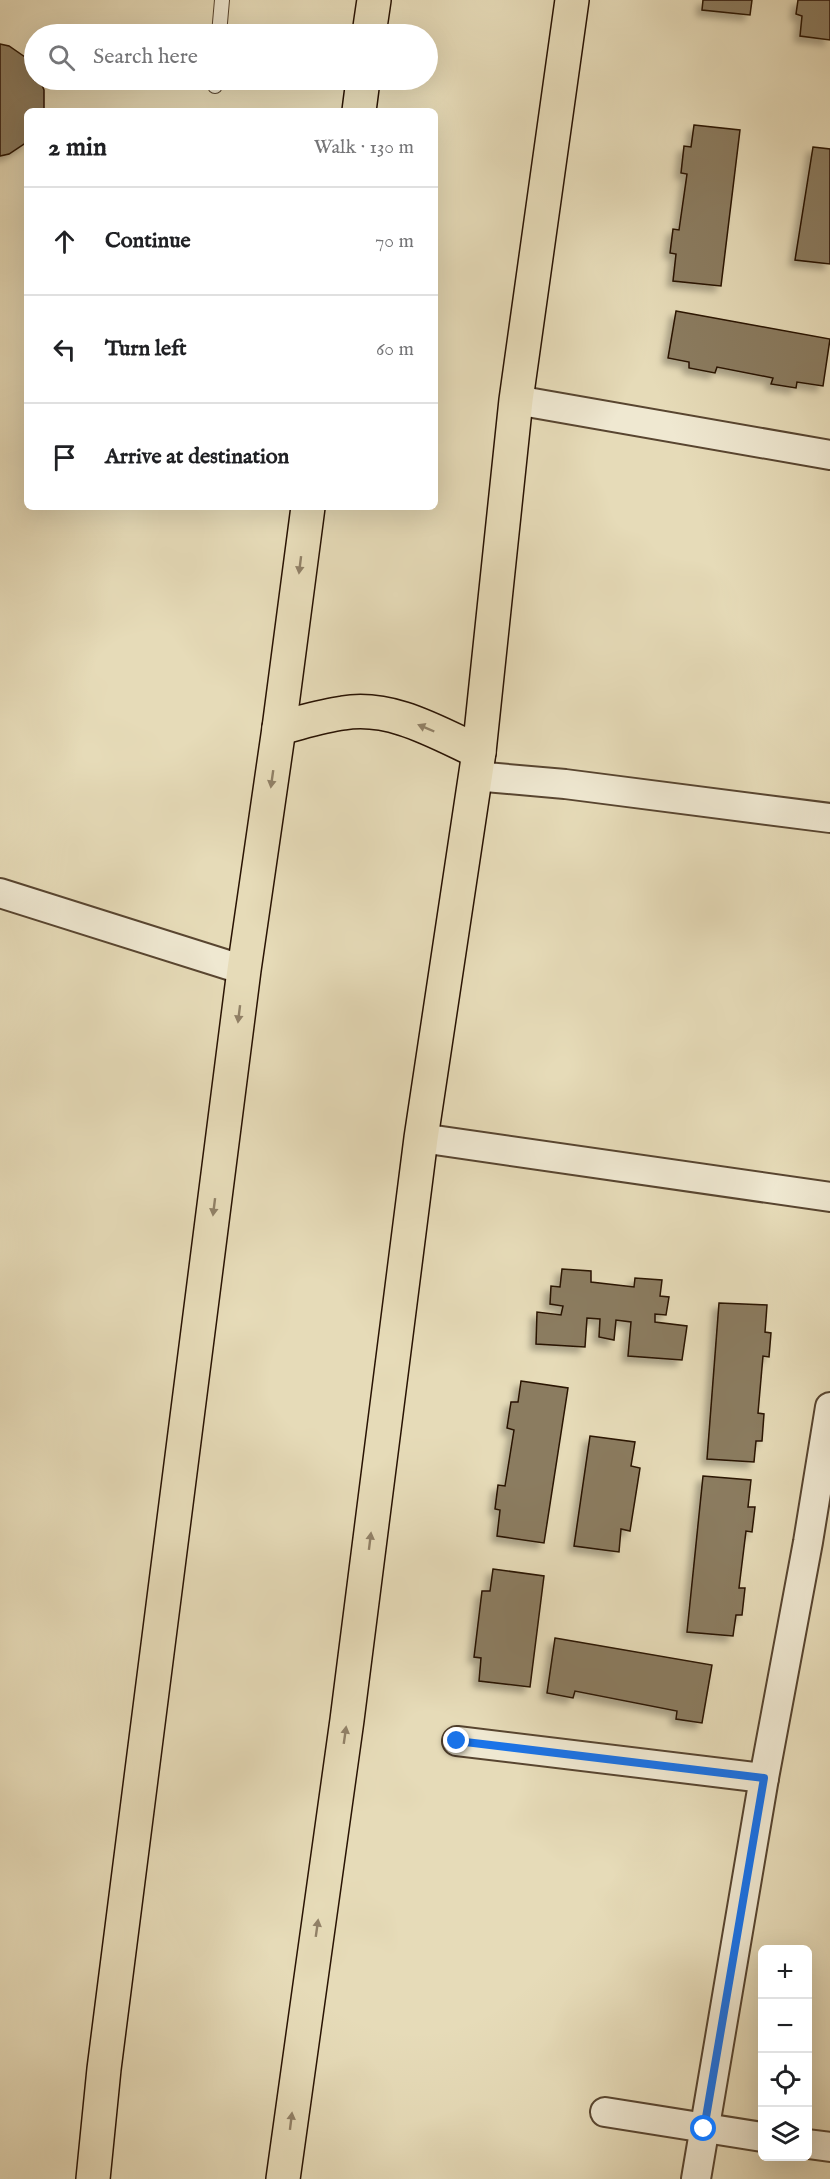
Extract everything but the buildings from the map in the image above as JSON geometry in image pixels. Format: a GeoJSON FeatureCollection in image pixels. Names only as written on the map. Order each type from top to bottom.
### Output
{"type":"FeatureCollection","features":[{"type":"Feature","properties":{"kind":"highway"},"geometry":{"type":"LineString","coordinates":[[370,24],[374,0]]}},
{"type":"Feature","properties":{"kind":"highway"},"geometry":{"type":"LineString","coordinates":[[283,2179],[347,1720],[421,1138],[477,764],[516,400],[572,0]]}},
{"type":"Feature","properties":{"kind":"highway"},"geometry":{"type":"LineString","coordinates":[[359,108],[362,90]]}},
{"type":"Feature","properties":{"kind":"highway"},"geometry":{"type":"LineString","coordinates":[[93,2179],[104,2070],[244,970],[308,510]]}},
{"type":"Feature","properties":{"kind":"highway"},"geometry":{"type":"LineString","coordinates":[[279,728],[344,712],[386,713],[423,726],[477,764]]}},
{"type":"Feature","properties":{"kind":"street"},"geometry":{"type":"LineString","coordinates":[[516,400],[830,455]]}},
{"type":"Feature","properties":{"kind":"street"},"geometry":{"type":"LineString","coordinates":[[477,764],[565,784],[830,818]]}},
{"type":"Feature","properties":{"kind":"street"},"geometry":{"type":"LineString","coordinates":[[0,893],[244,970]]}},
{"type":"Feature","properties":{"kind":"street"},"geometry":{"type":"LineString","coordinates":[[421,1138],[830,1197]]}},
{"type":"Feature","properties":{"kind":"street"},"geometry":{"type":"LineString","coordinates":[[696,2179],[764,1778],[819,1543],[830,1407]]}},
{"type":"Feature","properties":{"kind":"street"},"geometry":{"type":"LineString","coordinates":[[457,1741],[764,1778]]}},
{"type":"Feature","properties":{"kind":"street"},"geometry":{"type":"LineString","coordinates":[[606,2112],[758,2136]]}},
{"type":"Feature","properties":{"kind":"street"},"geometry":{"type":"LineString","coordinates":[[812,2145],[830,2147]]}},
{"type":"Feature","properties":{"kind":"lane"},"geometry":{"type":"LineString","coordinates":[[220,24],[222,0]]}},
{"type":"Feature","properties":{"kind":"route"},"geometry":{"type":"LineString","coordinates":[[457,1741],[764,1778],[704,2129]]}}]}
